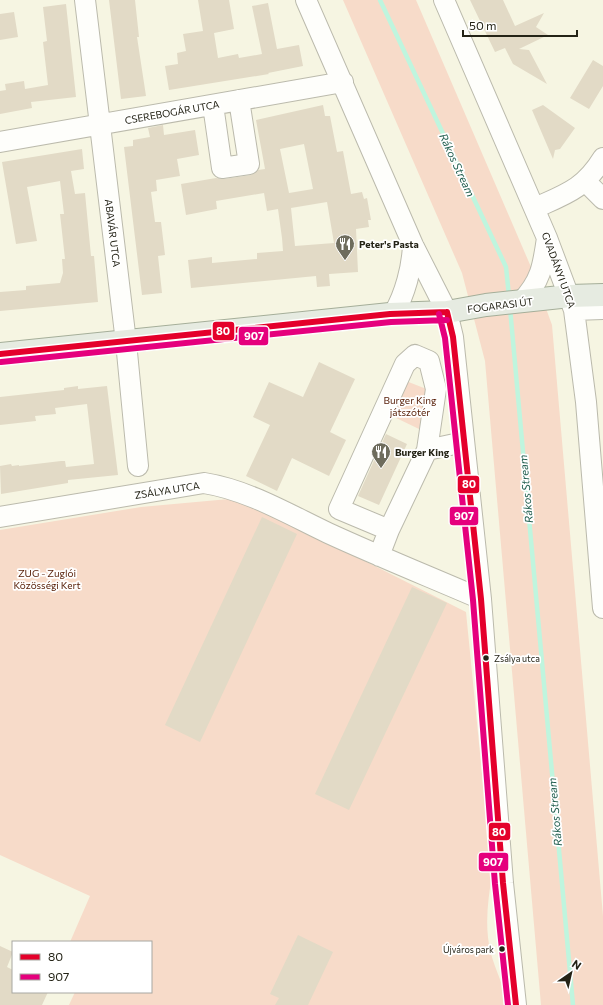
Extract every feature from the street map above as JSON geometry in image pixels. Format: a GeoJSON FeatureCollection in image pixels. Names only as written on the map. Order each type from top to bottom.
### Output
{"type":"FeatureCollection","features":[{"type":"Feature","properties":{"kind":"main road","name":"FOGARASI ÚT"},"geometry":{"type":"LineString","coordinates":[[0,354],[394,314],[447,312],[486,305],[521,302],[572,303],[603,295]]}},
{"type":"Feature","properties":{"kind":"street","name":"ABAVÁR UTCA"},"geometry":{"type":"LineString","coordinates":[[85,0],[126,342],[138,466]]}},
{"type":"Feature","properties":{"kind":"street"},"geometry":{"type":"LineString","coordinates":[[306,0],[413,245],[447,312],[453,338],[481,599],[502,867],[516,1005]]}},
{"type":"Feature","properties":{"kind":"street","name":"GVADÁNYI UTCA"},"geometry":{"type":"LineString","coordinates":[[444,0],[535,208],[572,303],[594,402],[603,608]]}},
{"type":"Feature","properties":{"kind":"street","name":"CSEREBOGÁR UTCA"},"geometry":{"type":"LineString","coordinates":[[0,142],[343,82]]}},
{"type":"Feature","properties":{"kind":"street"},"geometry":{"type":"LineString","coordinates":[[213,105],[222,168],[249,164],[239,100]]}},
{"type":"Feature","properties":{"kind":"street"},"geometry":{"type":"LineString","coordinates":[[535,208],[574,191],[594,174],[603,158]]}},
{"type":"Feature","properties":{"kind":"street"},"geometry":{"type":"LineString","coordinates":[[585,181],[603,199]]}},
{"type":"Feature","properties":{"kind":"street"},"geometry":{"type":"LineString","coordinates":[[521,302],[538,281],[542,270],[547,238]]}},
{"type":"Feature","properties":{"kind":"street"},"geometry":{"type":"LineString","coordinates":[[394,314],[412,266],[413,245]]}},
{"type":"Feature","properties":{"kind":"street","name":"FOGARASI ÚT"},"geometry":{"type":"LineString","coordinates":[[572,303],[603,289]]}},
{"type":"Feature","properties":{"kind":"street"},"geometry":{"type":"LineString","coordinates":[[572,303],[603,309]]}},
{"type":"Feature","properties":{"kind":"street"},"geometry":{"type":"LineString","coordinates":[[379,556],[389,530],[427,450],[436,389],[429,360],[415,355],[405,364],[339,509],[389,530]]}},
{"type":"Feature","properties":{"kind":"street"},"geometry":{"type":"LineString","coordinates":[[427,450],[464,442]]}},
{"type":"Feature","properties":{"kind":"street","name":"ZSÁLYA UTCA"},"geometry":{"type":"LineString","coordinates":[[0,518],[204,483],[221,486],[243,494],[379,556],[481,599]]}},
{"type":"Feature","properties":{"kind":"green space"},"geometry":{"type":"Polygon","coordinates":[[[343,0],[416,0],[531,267],[552,325],[603,916],[603,1005],[541,1005],[485,361],[462,273],[343,0]]]}},
{"type":"Feature","properties":{"kind":"green space","name":"Burger King játszótér"},"geometry":{"type":"Polygon","coordinates":[[[406,381],[429,390],[419,429],[390,415],[406,381]]]}},
{"type":"Feature","properties":{"kind":"green space","name":"ZUG - Zuglói Közösségi Kert"},"geometry":{"type":"Polygon","coordinates":[[[240,498],[466,612],[492,874],[487,924],[489,944],[502,986],[506,1005],[69,1005],[75,993],[152,993],[152,941],[70,941],[90,896],[0,855],[0,530],[141,507],[240,498]]]}},
{"type":"Feature","properties":{"kind":"building"},"geometry":{"type":"Polygon","coordinates":[[[109,0],[135,0],[139,37],[137,37],[146,96],[121,99],[109,0]]]}},
{"type":"Feature","properties":{"kind":"building"},"geometry":{"type":"Polygon","coordinates":[[[198,0],[229,0],[234,29],[214,33],[218,58],[238,54],[239,58],[262,54],[252,6],[268,3],[277,49],[299,45],[303,66],[268,73],[269,74],[169,90],[165,66],[178,64],[177,53],[186,51],[183,34],[203,31],[198,0]]]}},
{"type":"Feature","properties":{"kind":"building"},"geometry":{"type":"Polygon","coordinates":[[[470,0],[503,0],[515,26],[544,13],[536,27],[548,35],[519,49],[529,50],[547,84],[513,64],[505,48],[495,52],[470,0]]]}},
{"type":"Feature","properties":{"kind":"building"},"geometry":{"type":"Polygon","coordinates":[[[66,4],[76,97],[31,102],[32,108],[0,114],[0,91],[6,90],[5,84],[24,81],[25,89],[48,85],[43,42],[47,41],[43,7],[66,4]]]}},
{"type":"Feature","properties":{"kind":"building"},"geometry":{"type":"Polygon","coordinates":[[[14,12],[18,37],[0,40],[0,14],[14,12]]]}},
{"type":"Feature","properties":{"kind":"building"},"geometry":{"type":"Polygon","coordinates":[[[593,60],[603,66],[603,86],[589,109],[570,98],[593,60]]]}},
{"type":"Feature","properties":{"kind":"building"},"geometry":{"type":"Polygon","coordinates":[[[323,105],[325,116],[330,116],[337,152],[343,151],[351,194],[362,192],[364,199],[367,198],[371,220],[368,220],[369,227],[356,229],[358,272],[329,274],[330,286],[317,287],[316,276],[191,288],[188,260],[212,257],[212,263],[257,259],[257,253],[283,251],[278,209],[267,211],[264,193],[216,201],[217,209],[186,215],[181,184],[216,178],[224,179],[251,175],[258,170],[265,169],[256,120],[323,105]],[[304,144],[280,149],[289,193],[313,189],[304,144]],[[327,202],[291,208],[295,246],[334,243],[327,202]]]}},
{"type":"Feature","properties":{"kind":"building"},"geometry":{"type":"Polygon","coordinates":[[[543,105],[575,128],[560,149],[555,150],[553,159],[532,110],[543,105]]]}},
{"type":"Feature","properties":{"kind":"building"},"geometry":{"type":"Polygon","coordinates":[[[163,125],[164,135],[195,130],[199,155],[177,159],[180,176],[156,180],[157,191],[151,192],[155,222],[161,222],[165,255],[158,256],[162,293],[142,295],[124,147],[133,146],[133,140],[150,137],[148,128],[163,125]]]}},
{"type":"Feature","properties":{"kind":"building"},"geometry":{"type":"Polygon","coordinates":[[[82,149],[84,169],[71,171],[75,194],[85,193],[91,256],[94,256],[98,302],[0,311],[0,292],[26,290],[26,286],[60,283],[63,273],[62,259],[65,259],[60,214],[64,214],[60,181],[27,187],[37,241],[16,244],[2,162],[82,149]]]}},
{"type":"Feature","properties":{"kind":"building"},"geometry":{"type":"Polygon","coordinates":[[[319,362],[355,379],[330,432],[346,440],[329,476],[292,458],[277,491],[246,476],[270,425],[253,417],[269,382],[303,397],[319,362]]]}},
{"type":"Feature","properties":{"kind":"building"},"geometry":{"type":"Polygon","coordinates":[[[78,386],[78,389],[107,386],[118,475],[68,480],[68,483],[1,494],[0,466],[11,464],[12,466],[19,466],[61,461],[65,461],[66,467],[94,464],[87,404],[55,408],[56,414],[35,416],[36,421],[0,425],[0,397],[64,390],[64,388],[78,386]]]}},
{"type":"Feature","properties":{"kind":"building","name":"Burger King"},"geometry":{"type":"Polygon","coordinates":[[[386,434],[407,444],[379,505],[358,496],[386,434]]]}},
{"type":"Feature","properties":{"kind":"building"},"geometry":{"type":"Polygon","coordinates":[[[262,517],[297,534],[200,742],[165,725],[262,517]]]}},
{"type":"Feature","properties":{"kind":"building"},"geometry":{"type":"Polygon","coordinates":[[[412,587],[447,603],[349,810],[315,794],[412,587]]]}},
{"type":"Feature","properties":{"kind":"building"},"geometry":{"type":"Polygon","coordinates":[[[298,935],[333,952],[308,1005],[275,1005],[279,998],[270,994],[298,935]]]}},
{"type":"Feature","properties":{"kind":"building"},"geometry":{"type":"Polygon","coordinates":[[[0,946],[12,952],[7,967],[12,970],[12,993],[48,993],[42,1005],[0,1005],[0,946]]]}},
{"type":"Feature","properties":{"kind":"waterway","name":"Rákos Stream"},"geometry":{"type":"LineString","coordinates":[[380,0],[506,267],[509,296]]}},
{"type":"Feature","properties":{"kind":"waterway","name":"Rákos Stream"},"geometry":{"type":"LineString","coordinates":[[510,308],[573,1005]]}},
{"type":"Feature","properties":{"kind":"transit line","name":"80"},"geometry":{"type":"LineString","coordinates":[[447,312],[453,337],[481,599],[503,883],[516,1005]]}},
{"type":"Feature","properties":{"kind":"transit line","name":"80"},"geometry":{"type":"LineString","coordinates":[[0,354],[390,314],[447,312]]}},
{"type":"Feature","properties":{"kind":"transit line","name":"907"},"geometry":{"type":"LineString","coordinates":[[439,314],[445,338],[473,600],[495,884],[508,1005]]}},
{"type":"Feature","properties":{"kind":"transit line","name":"907"},"geometry":{"type":"LineString","coordinates":[[1,362],[391,322],[447,320]]}},
{"type":"Feature","properties":{"kind":"place","name":"Peter's Pasta"},"geometry":{"type":"Point","coordinates":[345,261]}},
{"type":"Feature","properties":{"kind":"place","name":"Burger King"},"geometry":{"type":"Point","coordinates":[381,469]}},
{"type":"Feature","properties":{"kind":"place","name":"Zsálya utca"},"geometry":{"type":"Point","coordinates":[486,658]}},
{"type":"Feature","properties":{"kind":"place","name":"Újváros park"},"geometry":{"type":"Point","coordinates":[502,949]}}]}
